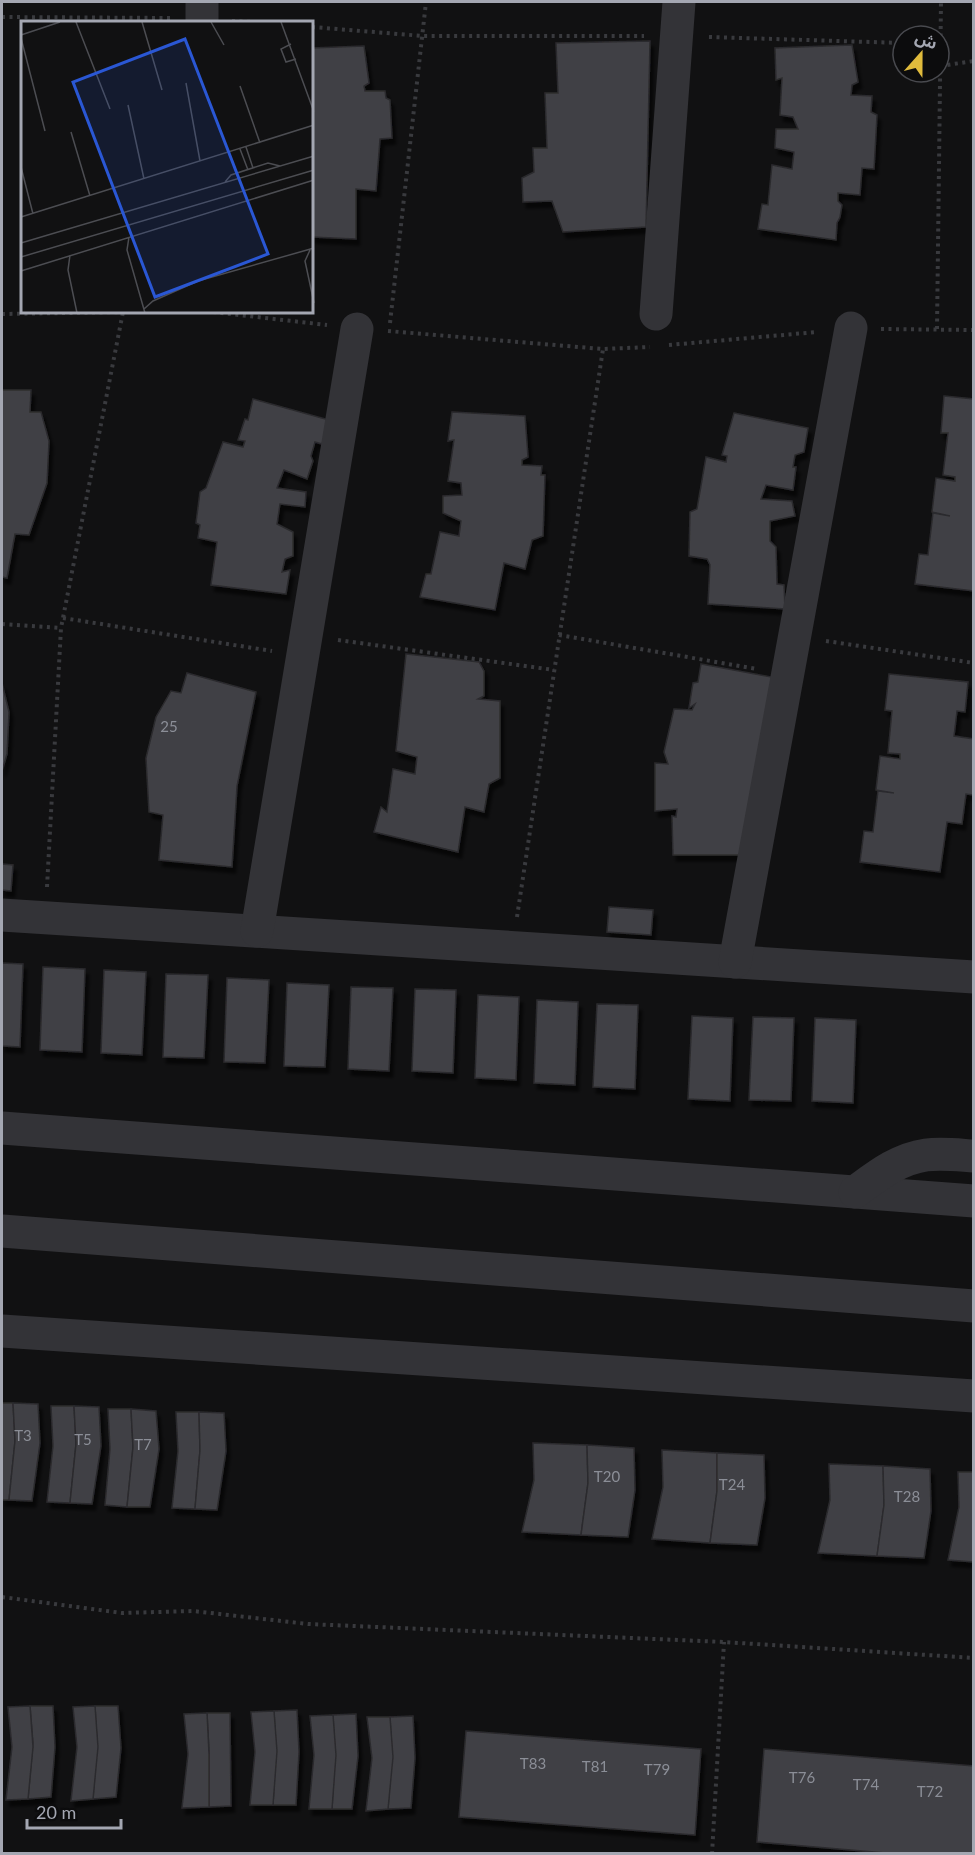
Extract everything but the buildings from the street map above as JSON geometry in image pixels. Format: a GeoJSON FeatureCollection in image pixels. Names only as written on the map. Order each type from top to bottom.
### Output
{"type":"FeatureCollection","features":[{"type":"Feature","properties":{"kind":"street"},"geometry":{"type":"LineString","coordinates":[[656,314],[679,2]]}},
{"type":"Feature","properties":{"kind":"street"},"geometry":{"type":"LineString","coordinates":[[735,962],[851,328]]}},
{"type":"Feature","properties":{"kind":"street"},"geometry":{"type":"LineString","coordinates":[[257,931],[357,329]]}},
{"type":"Feature","properties":{"kind":"street"},"geometry":{"type":"LineString","coordinates":[[2,915],[974,977]]}},
{"type":"Feature","properties":{"kind":"street"},"geometry":{"type":"LineString","coordinates":[[2,1128],[974,1201]]}},
{"type":"Feature","properties":{"kind":"street"},"geometry":{"type":"LineString","coordinates":[[855,1192],[904,1160],[927,1154],[974,1156]]}},
{"type":"Feature","properties":{"kind":"street"},"geometry":{"type":"LineString","coordinates":[[2,1231],[974,1306]]}},
{"type":"Feature","properties":{"kind":"street"},"geometry":{"type":"LineString","coordinates":[[2,1331],[974,1396]]}},
{"type":"Feature","properties":{"kind":"path"},"geometry":{"type":"LineString","coordinates":[[389,332],[426,2]]}},
{"type":"Feature","properties":{"kind":"path"},"geometry":{"type":"LineString","coordinates":[[940,24],[941,2]]}},
{"type":"Feature","properties":{"kind":"path"},"geometry":{"type":"LineString","coordinates":[[2,17],[202,14]]}},
{"type":"Feature","properties":{"kind":"path"},"geometry":{"type":"LineString","coordinates":[[314,27],[423,36],[676,36],[891,43]]}},
{"type":"Feature","properties":{"kind":"path"},"geometry":{"type":"LineString","coordinates":[[951,65],[974,62]]}},
{"type":"Feature","properties":{"kind":"path"},"geometry":{"type":"LineString","coordinates":[[937,329],[940,84]]}},
{"type":"Feature","properties":{"kind":"path"},"geometry":{"type":"LineString","coordinates":[[2,314],[21,314]]}},
{"type":"Feature","properties":{"kind":"path"},"geometry":{"type":"LineString","coordinates":[[45,918],[61,628],[123,314]]}},
{"type":"Feature","properties":{"kind":"path"},"geometry":{"type":"LineString","coordinates":[[230,314],[357,329],[603,349],[655,346]]}},
{"type":"Feature","properties":{"kind":"path"},"geometry":{"type":"LineString","coordinates":[[666,345],[851,328],[974,330]]}},
{"type":"Feature","properties":{"kind":"path"},"geometry":{"type":"LineString","coordinates":[[512,948],[603,349]]}},
{"type":"Feature","properties":{"kind":"path"},"geometry":{"type":"LineString","coordinates":[[63,618],[304,646],[554,670]]}},
{"type":"Feature","properties":{"kind":"path"},"geometry":{"type":"LineString","coordinates":[[2,624],[61,628]]}},
{"type":"Feature","properties":{"kind":"path"},"geometry":{"type":"LineString","coordinates":[[560,635],[788,674]]}},
{"type":"Feature","properties":{"kind":"path"},"geometry":{"type":"LineString","coordinates":[[794,636],[974,663]]}},
{"type":"Feature","properties":{"kind":"path"},"geometry":{"type":"LineString","coordinates":[[2,1597],[122,1613],[193,1611],[335,1626],[486,1630],[974,1658]]}},
{"type":"Feature","properties":{"kind":"path"},"geometry":{"type":"LineString","coordinates":[[712,1854],[724,1642]]}}]}
